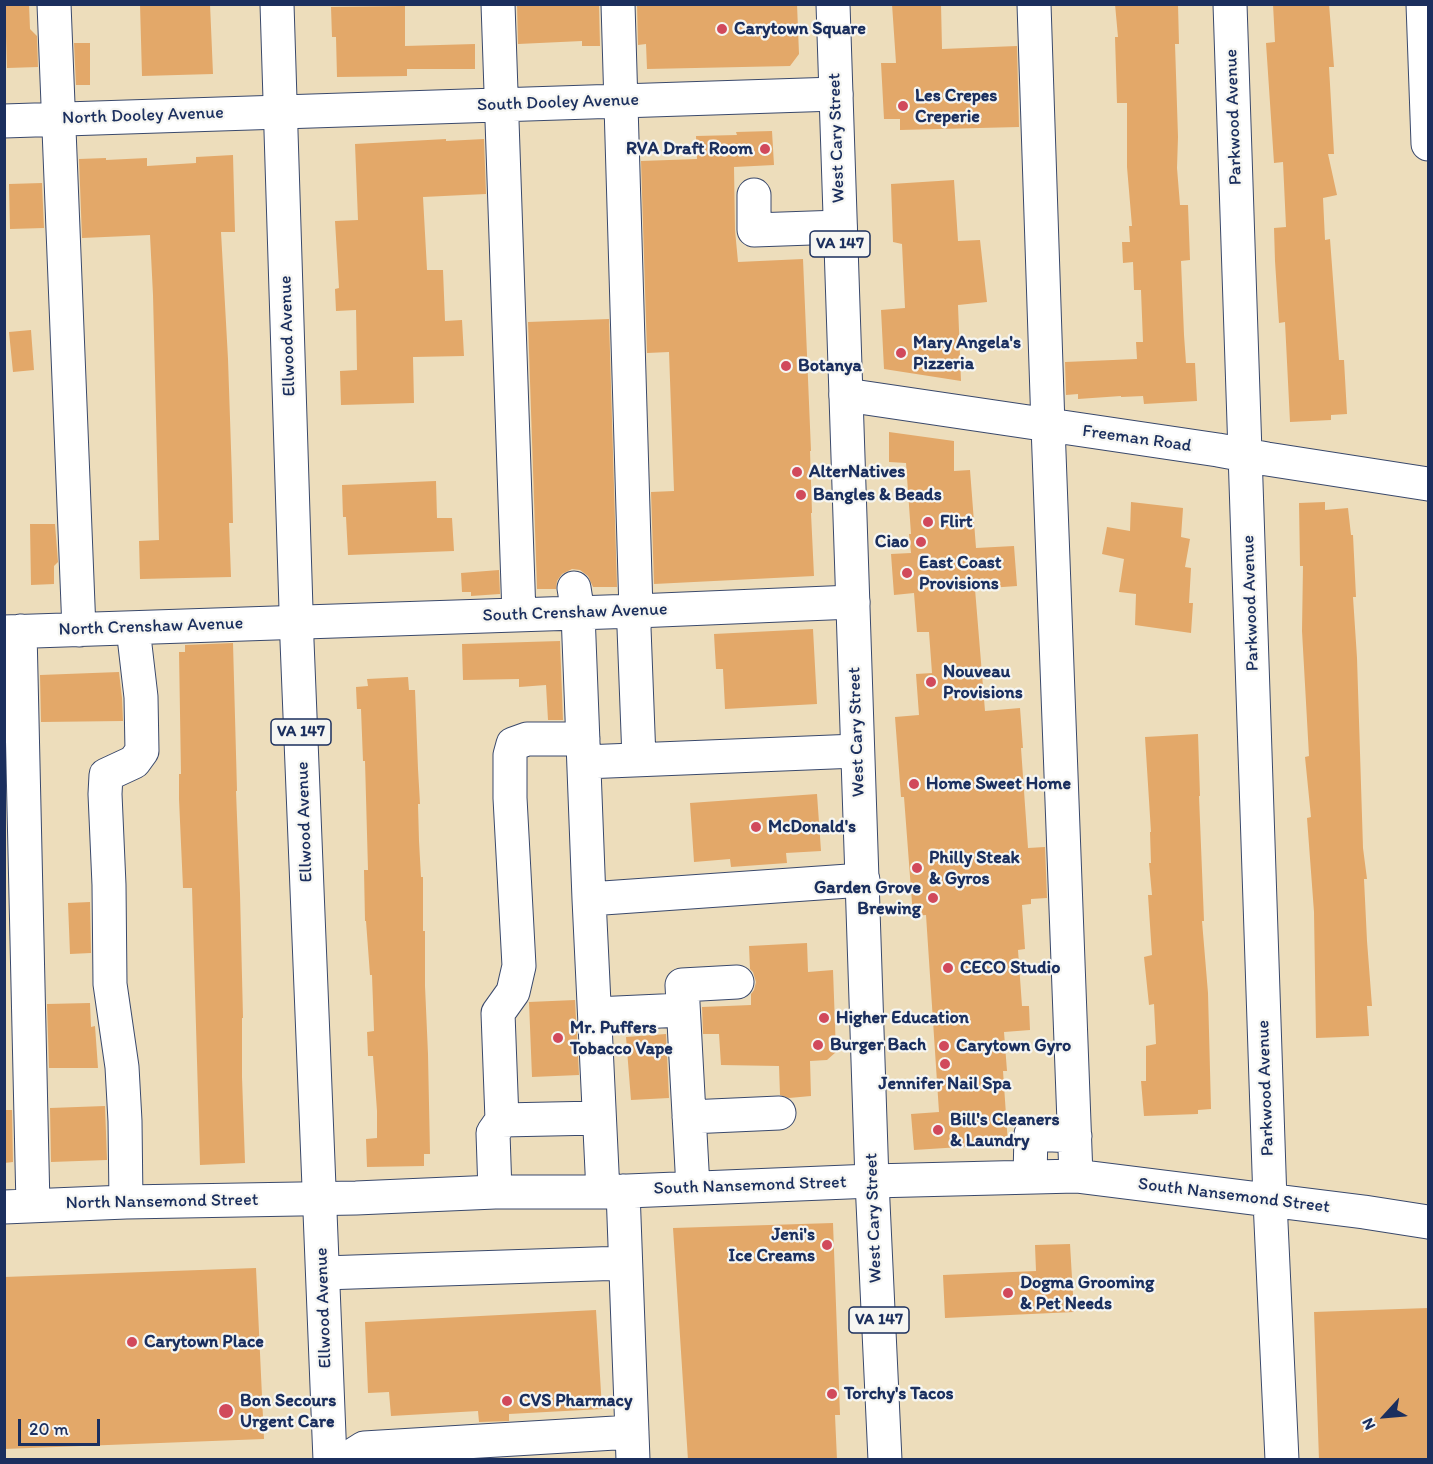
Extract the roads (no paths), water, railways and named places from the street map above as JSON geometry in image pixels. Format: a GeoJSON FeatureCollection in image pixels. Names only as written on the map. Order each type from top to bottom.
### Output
{"type":"FeatureCollection","features":[{"type":"Feature","properties":{"kind":"street"},"geometry":{"type":"LineString","coordinates":[[54,4],[79,630]]}},
{"type":"Feature","properties":{"kind":"street","name":"Ellwood Avenue"},"geometry":{"type":"LineString","coordinates":[[277,4],[297,622],[330,1460]]}},
{"type":"Feature","properties":{"kind":"street"},"geometry":{"type":"LineString","coordinates":[[498,4],[519,615]]}},
{"type":"Feature","properties":{"kind":"street"},"geometry":{"type":"LineString","coordinates":[[618,4],[639,759]]}},
{"type":"Feature","properties":{"kind":"street","name":"West Cary Street"},"geometry":{"type":"LineString","coordinates":[[833,4],[872,1181],[885,1460]]}},
{"type":"Feature","properties":{"kind":"street"},"geometry":{"type":"LineString","coordinates":[[1034,4],[1076,1176]]}},
{"type":"Feature","properties":{"kind":"street","name":"Parkwood Avenue"},"geometry":{"type":"LineString","coordinates":[[1230,4],[1270,1201],[1282,1460]]}},
{"type":"Feature","properties":{"kind":"street"},"geometry":{"type":"LineString","coordinates":[[1423,4],[1428,144]]}},
{"type":"Feature","properties":{"kind":"street","name":"South Dooley Avenue"},"geometry":{"type":"LineString","coordinates":[[281,111],[836,94]]}},
{"type":"Feature","properties":{"kind":"street","name":"North Dooley Avenue"},"geometry":{"type":"LineString","coordinates":[[4,121],[281,111]]}},
{"type":"Feature","properties":{"kind":"street"},"geometry":{"type":"LineString","coordinates":[[754,195],[754,230],[840,227]]}},
{"type":"Feature","properties":{"kind":"street","name":"Freeman Road"},"geometry":{"type":"LineString","coordinates":[[846,395],[1428,484]]}},
{"type":"Feature","properties":{"kind":"street"},"geometry":{"type":"LineString","coordinates":[[345,1460],[364,1448],[633,1446],[626,1263],[599,1118],[576,600]]}},
{"type":"Feature","properties":{"kind":"street","name":"South Crenshaw Avenue"},"geometry":{"type":"LineString","coordinates":[[297,622],[519,615],[576,600],[636,611],[853,602]]}},
{"type":"Feature","properties":{"kind":"street","name":"North Crenshaw Avenue"},"geometry":{"type":"LineString","coordinates":[[12,632],[297,622]]}},
{"type":"Feature","properties":{"kind":"street"},"geometry":{"type":"LineString","coordinates":[[126,1202],[122,1067],[110,984],[105,794],[106,775],[134,762],[142,752],[141,697],[133,628]]}},
{"type":"Feature","properties":{"kind":"street"},"geometry":{"type":"LineString","coordinates":[[12,632],[19,1206]]}},
{"type":"Feature","properties":{"kind":"street"},"geometry":{"type":"LineString","coordinates":[[495,1192],[493,1133],[502,1120],[498,1013],[513,992],[519,966],[511,809],[510,755],[513,744],[527,739],[639,759],[857,752]]}},
{"type":"Feature","properties":{"kind":"street"},"geometry":{"type":"LineString","coordinates":[[589,898],[863,880]]}},
{"type":"Feature","properties":{"kind":"street"},"geometry":{"type":"LineString","coordinates":[[693,1188],[682,985],[737,982]]}},
{"type":"Feature","properties":{"kind":"street"},"geometry":{"type":"LineString","coordinates":[[595,1014],[683,1010]]}},
{"type":"Feature","properties":{"kind":"street"},"geometry":{"type":"LineString","coordinates":[[689,1117],[778,1113]]}},
{"type":"Feature","properties":{"kind":"street"},"geometry":{"type":"LineString","coordinates":[[502,1120],[599,1118]]}},
{"type":"Feature","properties":{"kind":"street"},"geometry":{"type":"LineString","coordinates":[[1030,1177],[1031,1134],[1075,1136]]}},
{"type":"Feature","properties":{"kind":"street","name":"South Nansemond Street"},"geometry":{"type":"LineString","coordinates":[[320,1199],[495,1192],[613,1192],[872,1181],[1076,1176],[1428,1222]]}},
{"type":"Feature","properties":{"kind":"street","name":"North Nansemond Street"},"geometry":{"type":"LineString","coordinates":[[19,1206],[320,1199]]}},
{"type":"Feature","properties":{"kind":"street"},"geometry":{"type":"LineString","coordinates":[[323,1273],[626,1263]]}},
{"type":"Feature","properties":{"kind":"place","name":"Carytown Square"},"geometry":{"type":"Point","coordinates":[722,29]}},
{"type":"Feature","properties":{"kind":"place","name":"Les Crepes Creperie"},"geometry":{"type":"Point","coordinates":[903,106]}},
{"type":"Feature","properties":{"kind":"place","name":"RVA Draft Room"},"geometry":{"type":"Point","coordinates":[765,149]}},
{"type":"Feature","properties":{"kind":"place","name":"Mary Angela's Pizzeria"},"geometry":{"type":"Point","coordinates":[901,353]}},
{"type":"Feature","properties":{"kind":"place","name":"Botanya"},"geometry":{"type":"Point","coordinates":[786,366]}},
{"type":"Feature","properties":{"kind":"place","name":"AlterNatives"},"geometry":{"type":"Point","coordinates":[797,472]}},
{"type":"Feature","properties":{"kind":"place","name":"Bangles & Beads"},"geometry":{"type":"Point","coordinates":[801,495]}},
{"type":"Feature","properties":{"kind":"place","name":"Flirt"},"geometry":{"type":"Point","coordinates":[928,522]}},
{"type":"Feature","properties":{"kind":"place","name":"Ciao"},"geometry":{"type":"Point","coordinates":[921,542]}},
{"type":"Feature","properties":{"kind":"place","name":"East Coast Provisions"},"geometry":{"type":"Point","coordinates":[907,573]}},
{"type":"Feature","properties":{"kind":"place","name":"Nouveau Provisions"},"geometry":{"type":"Point","coordinates":[931,682]}},
{"type":"Feature","properties":{"kind":"place","name":"Home Sweet Home"},"geometry":{"type":"Point","coordinates":[914,784]}},
{"type":"Feature","properties":{"kind":"place","name":"McDonald's"},"geometry":{"type":"Point","coordinates":[756,827]}},
{"type":"Feature","properties":{"kind":"place","name":"Philly Steak & Gyros"},"geometry":{"type":"Point","coordinates":[917,868]}},
{"type":"Feature","properties":{"kind":"place","name":"Garden Grove Brewing"},"geometry":{"type":"Point","coordinates":[933,898]}},
{"type":"Feature","properties":{"kind":"place","name":"CECO Studio"},"geometry":{"type":"Point","coordinates":[948,968]}},
{"type":"Feature","properties":{"kind":"place","name":"Higher Education"},"geometry":{"type":"Point","coordinates":[824,1018]}},
{"type":"Feature","properties":{"kind":"place","name":"Mr. Puffers Tobacco Vape"},"geometry":{"type":"Point","coordinates":[558,1038]}},
{"type":"Feature","properties":{"kind":"place","name":"Burger Bach"},"geometry":{"type":"Point","coordinates":[818,1045]}},
{"type":"Feature","properties":{"kind":"place","name":"Carytown Gyro"},"geometry":{"type":"Point","coordinates":[944,1046]}},
{"type":"Feature","properties":{"kind":"place","name":"Jennifer Nail Spa"},"geometry":{"type":"Point","coordinates":[945,1064]}},
{"type":"Feature","properties":{"kind":"place","name":"Bill's Cleaners & Laundry"},"geometry":{"type":"Point","coordinates":[938,1130]}},
{"type":"Feature","properties":{"kind":"place","name":"Jeni's Ice Creams"},"geometry":{"type":"Point","coordinates":[827,1245]}},
{"type":"Feature","properties":{"kind":"place","name":"Dogma Grooming & Pet Needs"},"geometry":{"type":"Point","coordinates":[1008,1293]}},
{"type":"Feature","properties":{"kind":"place","name":"Carytown Place"},"geometry":{"type":"Point","coordinates":[132,1342]}},
{"type":"Feature","properties":{"kind":"place","name":"Torchy's Tacos"},"geometry":{"type":"Point","coordinates":[832,1394]}},
{"type":"Feature","properties":{"kind":"place","name":"CVS Pharmacy"},"geometry":{"type":"Point","coordinates":[507,1401]}},
{"type":"Feature","properties":{"kind":"place","name":"Bon Secours Urgent Care"},"geometry":{"type":"Point","coordinates":[226,1411]}}]}
